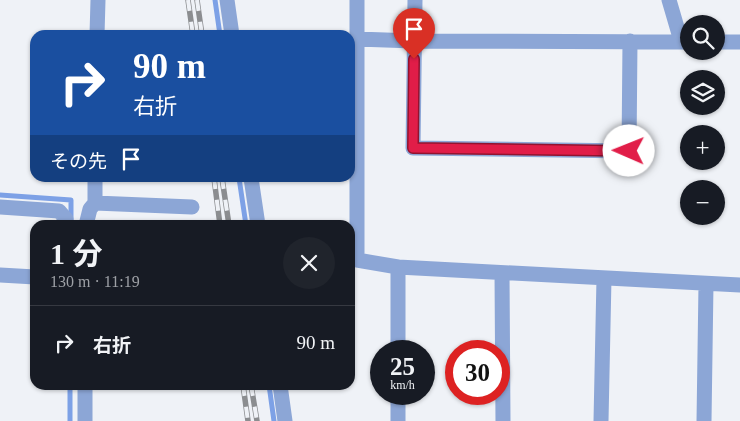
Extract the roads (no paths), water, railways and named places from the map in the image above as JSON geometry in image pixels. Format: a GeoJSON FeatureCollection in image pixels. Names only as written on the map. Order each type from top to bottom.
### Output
{"type":"FeatureCollection","features":[{"type":"Feature","properties":{"kind":"street"},"geometry":{"type":"LineString","coordinates":[[98,0],[98,30]]}},
{"type":"Feature","properties":{"kind":"street"},"geometry":{"type":"LineString","coordinates":[[227,0],[231,30]]}},
{"type":"Feature","properties":{"kind":"street"},"geometry":{"type":"LineString","coordinates":[[357,0],[357,260],[398,267],[740,285]]}},
{"type":"Feature","properties":{"kind":"street"},"geometry":{"type":"LineString","coordinates":[[415,0],[413,148],[629,151],[630,41]]}},
{"type":"Feature","properties":{"kind":"street"},"geometry":{"type":"LineString","coordinates":[[669,0],[680,28]]}},
{"type":"Feature","properties":{"kind":"street"},"geometry":{"type":"LineString","coordinates":[[357,39],[414,41],[680,41]]}},
{"type":"Feature","properties":{"kind":"street"},"geometry":{"type":"LineString","coordinates":[[725,42],[740,42]]}},
{"type":"Feature","properties":{"kind":"street"},"geometry":{"type":"LineString","coordinates":[[87,220],[90,210],[95,203],[95,182]]}},
{"type":"Feature","properties":{"kind":"street"},"geometry":{"type":"LineString","coordinates":[[252,182],[257,220]]}},
{"type":"Feature","properties":{"kind":"street"},"geometry":{"type":"LineString","coordinates":[[95,203],[192,207]]}},
{"type":"Feature","properties":{"kind":"street"},"geometry":{"type":"LineString","coordinates":[[0,207],[59,211],[66,219]]}},
{"type":"Feature","properties":{"kind":"street"},"geometry":{"type":"LineString","coordinates":[[398,267],[398,340]]}},
{"type":"Feature","properties":{"kind":"street"},"geometry":{"type":"LineString","coordinates":[[502,273],[502,421]]}},
{"type":"Feature","properties":{"kind":"street"},"geometry":{"type":"LineString","coordinates":[[0,275],[30,277]]}},
{"type":"Feature","properties":{"kind":"street"},"geometry":{"type":"LineString","coordinates":[[601,421],[604,278]]}},
{"type":"Feature","properties":{"kind":"street"},"geometry":{"type":"LineString","coordinates":[[704,421],[706,284]]}},
{"type":"Feature","properties":{"kind":"street"},"geometry":{"type":"LineString","coordinates":[[85,390],[85,421]]}},
{"type":"Feature","properties":{"kind":"street"},"geometry":{"type":"LineString","coordinates":[[281,390],[285,421]]}},
{"type":"Feature","properties":{"kind":"street"},"geometry":{"type":"LineString","coordinates":[[398,405],[398,421]]}},
{"type":"Feature","properties":{"kind":"waterway"},"geometry":{"type":"LineString","coordinates":[[215,0],[219,30]]}},
{"type":"Feature","properties":{"kind":"waterway"},"geometry":{"type":"LineString","coordinates":[[240,182],[245,220]]}},
{"type":"Feature","properties":{"kind":"waterway"},"geometry":{"type":"LineString","coordinates":[[0,195],[71,200],[71,220]]}},
{"type":"Feature","properties":{"kind":"waterway"},"geometry":{"type":"LineString","coordinates":[[70,390],[70,421]]}},
{"type":"Feature","properties":{"kind":"waterway"},"geometry":{"type":"LineString","coordinates":[[270,390],[274,421]]}},
{"type":"Feature","properties":{"kind":"railway"},"geometry":{"type":"LineString","coordinates":[[188,0],[192,30]]}},
{"type":"Feature","properties":{"kind":"railway"},"geometry":{"type":"LineString","coordinates":[[197,0],[201,30]]}},
{"type":"Feature","properties":{"kind":"railway"},"geometry":{"type":"LineString","coordinates":[[215,182],[219,220]]}},
{"type":"Feature","properties":{"kind":"railway"},"geometry":{"type":"LineString","coordinates":[[223,182],[228,220]]}},
{"type":"Feature","properties":{"kind":"railway"},"geometry":{"type":"LineString","coordinates":[[244,390],[248,421]]}},
{"type":"Feature","properties":{"kind":"railway"},"geometry":{"type":"LineString","coordinates":[[252,390],[257,421]]}}]}
